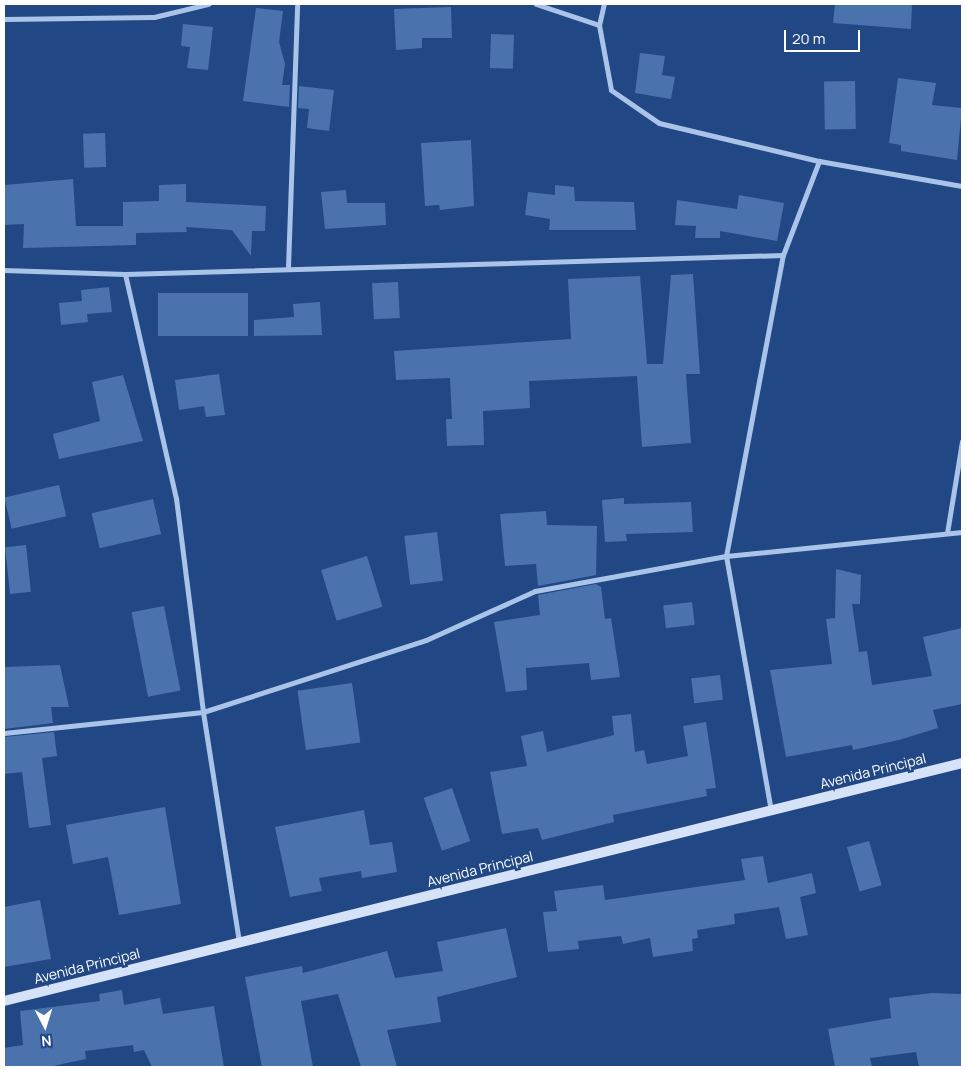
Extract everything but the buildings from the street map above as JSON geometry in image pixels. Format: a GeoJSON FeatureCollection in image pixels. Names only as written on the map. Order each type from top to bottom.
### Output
{"type":"FeatureCollection","features":[{"type":"Feature","properties":{"kind":"main road","name":"Avenida Principal"},"geometry":{"type":"LineString","coordinates":[[4,1001],[962,763]]}},
{"type":"Feature","properties":{"kind":"street"},"geometry":{"type":"LineString","coordinates":[[4,19],[154,17],[208,4]]}},
{"type":"Feature","properties":{"kind":"street"},"geometry":{"type":"LineString","coordinates":[[288,267],[297,4]]}},
{"type":"Feature","properties":{"kind":"street"},"geometry":{"type":"LineString","coordinates":[[536,4],[599,25]]}},
{"type":"Feature","properties":{"kind":"street"},"geometry":{"type":"LineString","coordinates":[[604,4],[599,25],[611,90],[659,124],[819,161],[962,186]]}},
{"type":"Feature","properties":{"kind":"street"},"geometry":{"type":"LineString","coordinates":[[771,811],[726,556],[783,254],[819,161]]}},
{"type":"Feature","properties":{"kind":"street"},"geometry":{"type":"LineString","coordinates":[[4,270],[125,274],[288,267],[783,254]]}},
{"type":"Feature","properties":{"kind":"street"},"geometry":{"type":"LineString","coordinates":[[125,274],[176,498],[203,712],[239,942]]}},
{"type":"Feature","properties":{"kind":"street"},"geometry":{"type":"LineString","coordinates":[[947,533],[962,441]]}},
{"type":"Feature","properties":{"kind":"street"},"geometry":{"type":"LineString","coordinates":[[4,734],[203,712],[426,640],[535,591],[726,556],[962,532]]}}]}
